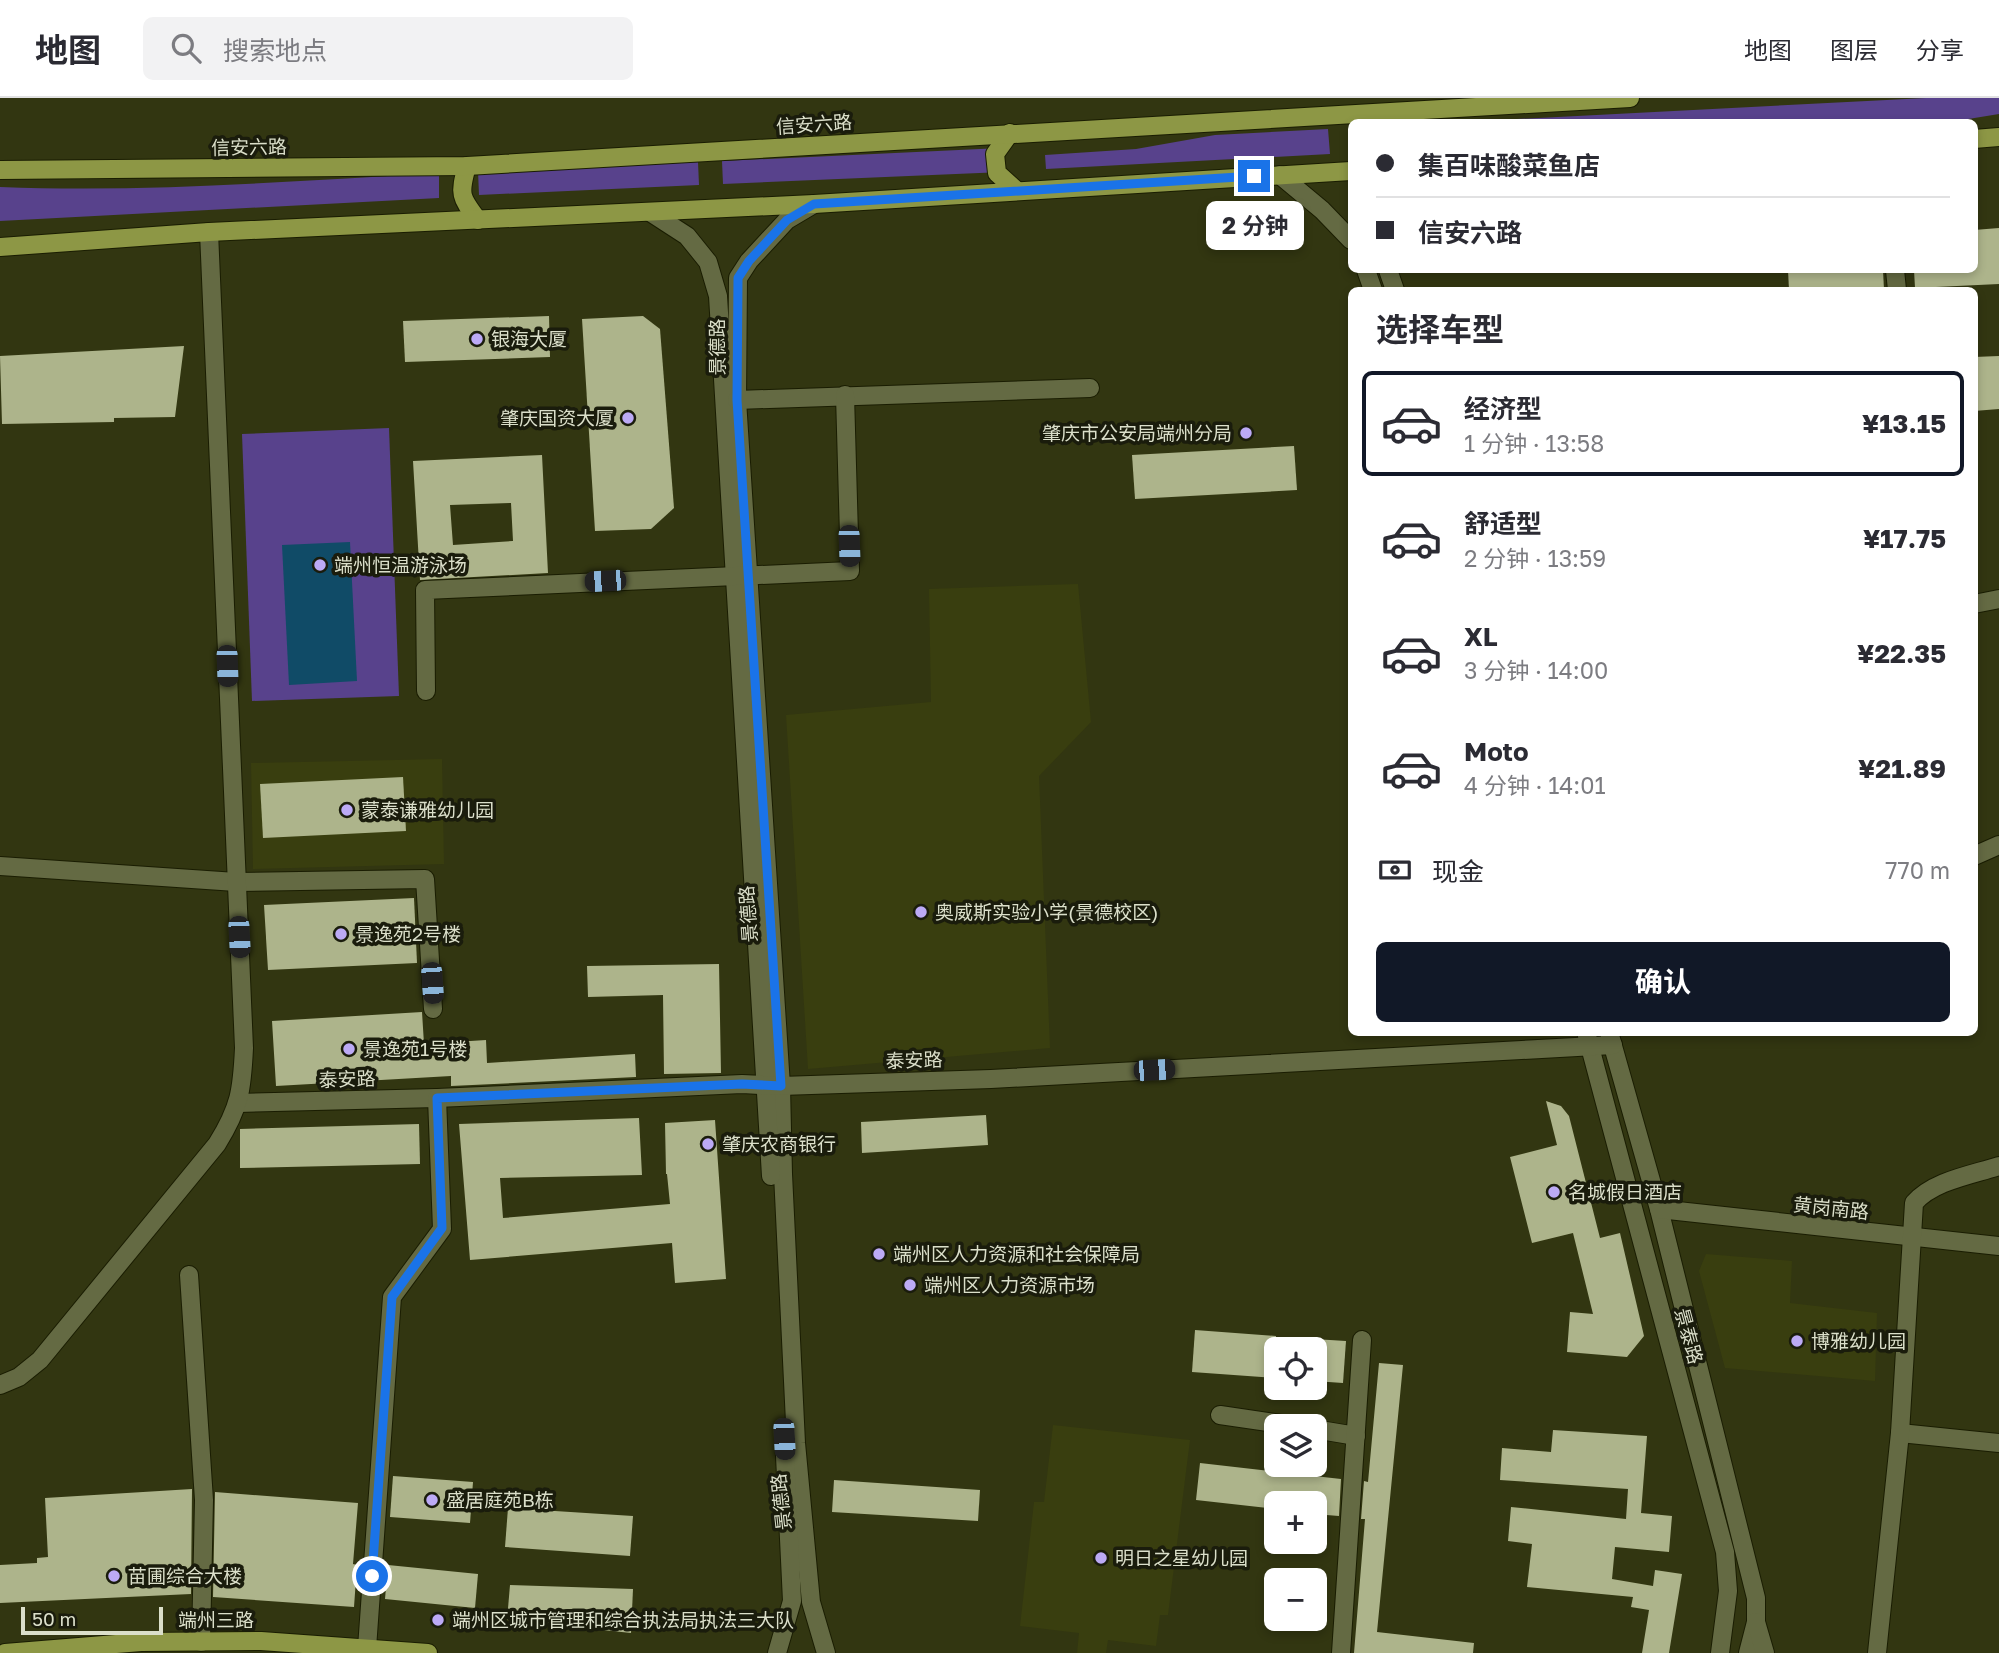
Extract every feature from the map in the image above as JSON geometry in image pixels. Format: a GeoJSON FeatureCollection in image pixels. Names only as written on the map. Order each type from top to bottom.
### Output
{"type":"FeatureCollection","features":[{"type":"Feature","properties":{"kind":"main road","name":"信安六路"},"geometry":{"type":"LineString","coordinates":[[0,170],[26,172],[467,166],[1630,98]]}},
{"type":"Feature","properties":{"kind":"main road"},"geometry":{"type":"LineString","coordinates":[[1010,133],[995,154],[996,164],[998,173],[1017,191]]}},
{"type":"Feature","properties":{"kind":"main road"},"geometry":{"type":"LineString","coordinates":[[1978,139],[1999,137]]}},
{"type":"Feature","properties":{"kind":"main road"},"geometry":{"type":"LineString","coordinates":[[467,166],[462,183],[462,200],[478,220]]}},
{"type":"Feature","properties":{"kind":"main road"},"geometry":{"type":"LineString","coordinates":[[0,247],[209,232],[814,204],[1348,171]]}},
{"type":"Feature","properties":{"kind":"main road","name":"端州三路"},"geometry":{"type":"LineString","coordinates":[[5,1653],[261,1641],[428,1653]]}},
{"type":"Feature","properties":{"kind":"street"},"geometry":{"type":"LineString","coordinates":[[1280,175],[1322,210],[1348,237]]}},
{"type":"Feature","properties":{"kind":"street","name":"景德路"},"geometry":{"type":"LineString","coordinates":[[741,574],[737,400],[738,278],[749,261],[787,220],[814,204]]}},
{"type":"Feature","properties":{"kind":"street","name":"景德路"},"geometry":{"type":"LineString","coordinates":[[650,212],[687,236],[708,262],[718,296],[741,574],[774,1085],[792,1601],[777,1653]]}},
{"type":"Feature","properties":{"kind":"street"},"geometry":{"type":"LineString","coordinates":[[0,1385],[19,1377],[40,1360],[217,1144],[232,1120],[242,1087],[244,1048],[209,232]]}},
{"type":"Feature","properties":{"kind":"street"},"geometry":{"type":"LineString","coordinates":[[737,400],[1090,388]]}},
{"type":"Feature","properties":{"kind":"street"},"geometry":{"type":"LineString","coordinates":[[426,691],[425,590],[850,571],[845,395]]}},
{"type":"Feature","properties":{"kind":"street"},"geometry":{"type":"LineString","coordinates":[[1978,603],[1999,599]]}},
{"type":"Feature","properties":{"kind":"street"},"geometry":{"type":"LineString","coordinates":[[1978,854],[1999,845]]}},
{"type":"Feature","properties":{"kind":"street"},"geometry":{"type":"LineString","coordinates":[[0,866],[236,882],[425,879],[433,1009]]}},
{"type":"Feature","properties":{"kind":"street"},"geometry":{"type":"LineString","coordinates":[[1611,1039],[1659,1209],[1756,1598],[1756,1622],[1748,1653]]}},
{"type":"Feature","properties":{"kind":"street","name":"泰安路"},"geometry":{"type":"LineString","coordinates":[[238,1103],[437,1098],[742,1084],[991,1079],[1611,1039]]}},
{"type":"Feature","properties":{"kind":"street","name":"景泰路"},"geometry":{"type":"LineString","coordinates":[[1588,1040],[1725,1552],[1728,1591],[1720,1653]]}},
{"type":"Feature","properties":{"kind":"street","name":"景德路"},"geometry":{"type":"LineString","coordinates":[[774,1085],[783,1174],[796,1443],[811,1602],[826,1653]]}},
{"type":"Feature","properties":{"kind":"street"},"geometry":{"type":"LineString","coordinates":[[367,1647],[392,1297],[442,1228],[437,1098]]}},
{"type":"Feature","properties":{"kind":"street"},"geometry":{"type":"LineString","coordinates":[[1877,1653],[1900,1433],[1914,1203],[1922,1194],[1935,1188],[1999,1166]]}},
{"type":"Feature","properties":{"kind":"street","name":"黄岗南路"},"geometry":{"type":"LineString","coordinates":[[1659,1209],[1999,1246]]}},
{"type":"Feature","properties":{"kind":"street"},"geometry":{"type":"LineString","coordinates":[[189,1275],[204,1500],[201,1642]]}},
{"type":"Feature","properties":{"kind":"street"},"geometry":{"type":"LineString","coordinates":[[1340,1653],[1362,1340]]}},
{"type":"Feature","properties":{"kind":"street"},"geometry":{"type":"LineString","coordinates":[[1220,1415],[1264,1421]]}},
{"type":"Feature","properties":{"kind":"street"},"geometry":{"type":"LineString","coordinates":[[1327,1431],[1356,1436]]}},
{"type":"Feature","properties":{"kind":"street"},"geometry":{"type":"LineString","coordinates":[[1900,1433],[1999,1443]]}},
{"type":"Feature","properties":{"kind":"street"},"geometry":{"type":"LineString","coordinates":[[1756,1622],[1765,1653]]}},
{"type":"Feature","properties":{"kind":"shaded area"},"geometry":{"type":"Polygon","coordinates":[[[1926,98],[1999,98],[1999,114],[1968,119],[1518,119],[1926,98]]]}},
{"type":"Feature","properties":{"kind":"shaded area"},"geometry":{"type":"Polygon","coordinates":[[[1328,129],[1330,154],[1046,169],[1045,155],[1136,149],[1215,135],[1328,129]]]}},
{"type":"Feature","properties":{"kind":"shaded area"},"geometry":{"type":"Polygon","coordinates":[[[1001,148],[1003,172],[723,184],[722,161],[1001,148]]]}},
{"type":"Feature","properties":{"kind":"shaded area"},"geometry":{"type":"Polygon","coordinates":[[[698,162],[699,185],[479,195],[478,171],[698,162]]]}},
{"type":"Feature","properties":{"kind":"shaded area"},"geometry":{"type":"Polygon","coordinates":[[[439,173],[439,198],[0,221],[0,187],[165,187],[439,173]]]}},
{"type":"Feature","properties":{"kind":"shaded area","name":"端州恒温游泳场"},"geometry":{"type":"Polygon","coordinates":[[[389,428],[399,696],[252,701],[242,434],[389,428]]]}},
{"type":"Feature","properties":{"kind":"shaded area","name":"奥威斯实验小学(景德校区)"},"geometry":{"type":"Polygon","coordinates":[[[1078,584],[1091,722],[1039,776],[1050,1048],[808,1069],[786,715],[931,702],[929,589],[1078,584]]]}},
{"type":"Feature","properties":{"kind":"shaded area","name":"蒙泰谦雅幼儿园"},"geometry":{"type":"Polygon","coordinates":[[[442,759],[444,864],[253,869],[251,763],[442,759]]]}},
{"type":"Feature","properties":{"kind":"shaded area","name":"博雅幼儿园"},"geometry":{"type":"Polygon","coordinates":[[[1706,1254],[1792,1261],[1790,1303],[1877,1313],[1875,1381],[1725,1368],[1699,1271],[1706,1254]]]}},
{"type":"Feature","properties":{"kind":"shaded area","name":"明日之星幼儿园"},"geometry":{"type":"Polygon","coordinates":[[[1053,1425],[1190,1440],[1168,1615],[1160,1615],[1156,1646],[1108,1640],[1106,1653],[1077,1653],[1079,1633],[1020,1626],[1034,1502],[1044,1502],[1053,1425]]]}},
{"type":"Feature","properties":{"kind":"water"},"geometry":{"type":"Polygon","coordinates":[[[350,542],[357,681],[289,685],[282,545],[350,542]]]}},
{"type":"Feature","properties":{"kind":"building"},"geometry":{"type":"Polygon","coordinates":[[[1999,228],[1999,284],[1915,287],[1914,273],[1978,273],[1978,230],[1999,228]]]}},
{"type":"Feature","properties":{"kind":"building"},"geometry":{"type":"Polygon","coordinates":[[[1788,273],[1883,273],[1884,287],[1789,287],[1788,273]]]}},
{"type":"Feature","properties":{"kind":"building","name":"银海大厦"},"geometry":{"type":"Polygon","coordinates":[[[549,316],[550,357],[405,362],[403,321],[549,316]]]}},
{"type":"Feature","properties":{"kind":"building","name":"肇庆国资大厦"},"geometry":{"type":"Polygon","coordinates":[[[643,316],[660,329],[674,508],[651,529],[595,531],[582,319],[643,316]]]}},
{"type":"Feature","properties":{"kind":"building"},"geometry":{"type":"Polygon","coordinates":[[[184,346],[175,417],[114,418],[114,422],[2,424],[0,356],[184,346]]]}},
{"type":"Feature","properties":{"kind":"building"},"geometry":{"type":"Polygon","coordinates":[[[1999,356],[1999,409],[1978,411],[1978,357],[1999,356]]]}},
{"type":"Feature","properties":{"kind":"building"},"geometry":{"type":"Polygon","coordinates":[[[1294,446],[1297,490],[1135,499],[1132,455],[1294,446]]]}},
{"type":"Feature","properties":{"kind":"building"},"geometry":{"type":"Polygon","coordinates":[[[542,455],[548,573],[420,580],[413,461],[542,455]],[[511,503],[450,505],[453,545],[513,541],[511,503]]]}},
{"type":"Feature","properties":{"kind":"building"},"geometry":{"type":"Polygon","coordinates":[[[403,777],[406,831],[263,838],[260,784],[403,777]]]}},
{"type":"Feature","properties":{"kind":"building","name":"景逸苑2号楼"},"geometry":{"type":"Polygon","coordinates":[[[414,898],[417,963],[268,970],[264,905],[414,898]]]}},
{"type":"Feature","properties":{"kind":"building"},"geometry":{"type":"Polygon","coordinates":[[[719,964],[721,1073],[664,1074],[663,995],[588,997],[587,966],[719,964]]]}},
{"type":"Feature","properties":{"kind":"building","name":"景逸苑1号楼"},"geometry":{"type":"Polygon","coordinates":[[[422,1012],[424,1044],[486,1040],[487,1063],[635,1054],[636,1077],[451,1086],[451,1076],[276,1086],[272,1021],[422,1012]]]}},
{"type":"Feature","properties":{"kind":"building"},"geometry":{"type":"Polygon","coordinates":[[[1546,1101],[1561,1106],[1569,1116],[1600,1238],[1620,1233],[1644,1336],[1627,1357],[1567,1352],[1570,1312],[1593,1314],[1573,1233],[1532,1243],[1510,1157],[1557,1145],[1546,1101]]]}},
{"type":"Feature","properties":{"kind":"building"},"geometry":{"type":"Polygon","coordinates":[[[986,1115],[988,1145],[862,1153],[861,1122],[986,1115]]]}},
{"type":"Feature","properties":{"kind":"building"},"geometry":{"type":"Polygon","coordinates":[[[639,1118],[642,1175],[500,1178],[503,1218],[670,1204],[666,1174],[665,1123],[715,1120],[726,1279],[675,1283],[672,1243],[470,1260],[459,1124],[639,1118]]]}},
{"type":"Feature","properties":{"kind":"building"},"geometry":{"type":"Polygon","coordinates":[[[419,1124],[420,1164],[240,1168],[240,1129],[419,1124]]]}},
{"type":"Feature","properties":{"kind":"building"},"geometry":{"type":"Polygon","coordinates":[[[1195,1330],[1276,1336],[1264,1337],[1264,1377],[1192,1372],[1195,1330]]]}},
{"type":"Feature","properties":{"kind":"building"},"geometry":{"type":"Polygon","coordinates":[[[1327,1340],[1346,1341],[1343,1383],[1327,1382],[1327,1340]]]}},
{"type":"Feature","properties":{"kind":"building"},"geometry":{"type":"Polygon","coordinates":[[[1379,1363],[1403,1365],[1377,1632],[1474,1643],[1473,1653],[1354,1653],[1365,1519],[1361,1519],[1364,1481],[1368,1482],[1379,1363]]]}},
{"type":"Feature","properties":{"kind":"building"},"geometry":{"type":"Polygon","coordinates":[[[1553,1430],[1647,1436],[1641,1513],[1672,1516],[1669,1552],[1615,1547],[1612,1579],[1653,1586],[1655,1570],[1682,1574],[1669,1653],[1642,1653],[1649,1610],[1631,1607],[1633,1597],[1527,1587],[1532,1544],[1508,1541],[1511,1507],[1626,1519],[1628,1489],[1500,1480],[1502,1448],[1551,1452],[1553,1430]]]}},
{"type":"Feature","properties":{"kind":"building"},"geometry":{"type":"Polygon","coordinates":[[[1200,1463],[1264,1470],[1264,1477],[1341,1479],[1339,1516],[1327,1515],[1327,1491],[1264,1491],[1264,1508],[1196,1500],[1200,1463]]]}},
{"type":"Feature","properties":{"kind":"building","name":"盛居庭苑B栋"},"geometry":{"type":"Polygon","coordinates":[[[393,1476],[473,1482],[470,1523],[390,1517],[393,1476]]]}},
{"type":"Feature","properties":{"kind":"building"},"geometry":{"type":"Polygon","coordinates":[[[834,1480],[980,1490],[978,1521],[832,1512],[834,1480]]]}},
{"type":"Feature","properties":{"kind":"building"},"geometry":{"type":"Polygon","coordinates":[[[192,1489],[191,1594],[0,1603],[0,1565],[37,1563],[37,1558],[48,1557],[45,1498],[192,1489]]]}},
{"type":"Feature","properties":{"kind":"building"},"geometry":{"type":"Polygon","coordinates":[[[215,1492],[358,1503],[353,1564],[357,1565],[354,1607],[213,1597],[215,1492]]]}},
{"type":"Feature","properties":{"kind":"building"},"geometry":{"type":"Polygon","coordinates":[[[508,1508],[633,1516],[630,1556],[505,1547],[508,1508]]]}},
{"type":"Feature","properties":{"kind":"building"},"geometry":{"type":"Polygon","coordinates":[[[388,1565],[478,1574],[475,1608],[385,1599],[388,1565]]]}},
{"type":"Feature","properties":{"kind":"building"},"geometry":{"type":"Polygon","coordinates":[[[510,1585],[633,1589],[631,1633],[507,1620],[510,1585]]]}},
{"type":"Feature","properties":{"kind":"place","name":"银海大厦"},"geometry":{"type":"Point","coordinates":[477,339]}},
{"type":"Feature","properties":{"kind":"place","name":"肇庆国资大厦"},"geometry":{"type":"Point","coordinates":[628,418]}},
{"type":"Feature","properties":{"kind":"place","name":"肇庆市公安局端州分局"},"geometry":{"type":"Point","coordinates":[1246,433]}},
{"type":"Feature","properties":{"kind":"place","name":"端州恒温游泳场"},"geometry":{"type":"Point","coordinates":[320,565]}},
{"type":"Feature","properties":{"kind":"place","name":"蒙泰谦雅幼儿园"},"geometry":{"type":"Point","coordinates":[347,810]}},
{"type":"Feature","properties":{"kind":"place","name":"奥威斯实验小学(景德校区)"},"geometry":{"type":"Point","coordinates":[921,912]}},
{"type":"Feature","properties":{"kind":"place","name":"景逸苑2号楼"},"geometry":{"type":"Point","coordinates":[341,934]}},
{"type":"Feature","properties":{"kind":"place","name":"景逸苑1号楼"},"geometry":{"type":"Point","coordinates":[349,1049]}},
{"type":"Feature","properties":{"kind":"place","name":"肇庆农商银行"},"geometry":{"type":"Point","coordinates":[708,1144]}},
{"type":"Feature","properties":{"kind":"place","name":"名城假日酒店"},"geometry":{"type":"Point","coordinates":[1554,1192]}},
{"type":"Feature","properties":{"kind":"place","name":"端州区人力资源和社会保障局"},"geometry":{"type":"Point","coordinates":[879,1254]}},
{"type":"Feature","properties":{"kind":"place","name":"端州区人力资源市场"},"geometry":{"type":"Point","coordinates":[910,1285]}},
{"type":"Feature","properties":{"kind":"place","name":"博雅幼儿园"},"geometry":{"type":"Point","coordinates":[1797,1341]}},
{"type":"Feature","properties":{"kind":"place","name":"盛居庭苑B栋"},"geometry":{"type":"Point","coordinates":[432,1500]}},
{"type":"Feature","properties":{"kind":"place","name":"明日之星幼儿园"},"geometry":{"type":"Point","coordinates":[1101,1558]}},
{"type":"Feature","properties":{"kind":"place","name":"苗圃综合大楼"},"geometry":{"type":"Point","coordinates":[114,1576]}},
{"type":"Feature","properties":{"kind":"place","name":"端州区城市管理和综合执法局执法三大队"},"geometry":{"type":"Point","coordinates":[438,1620]}},
{"type":"Feature","properties":{"kind":"route"},"geometry":{"type":"LineString","coordinates":[[372,1576],[392,1297],[442,1228],[437,1098],[742,1084],[781,1086],[737,400],[738,278],[764,242],[787,220],[814,204],[1254,176]]}}]}
